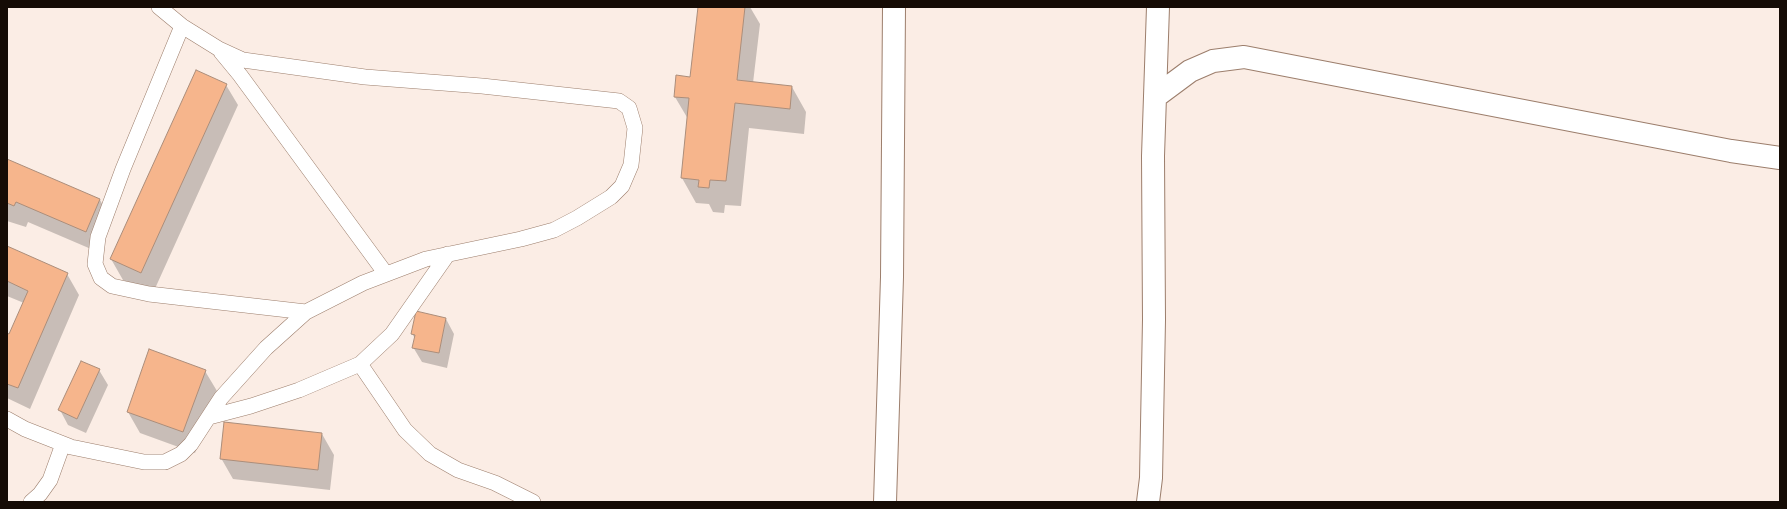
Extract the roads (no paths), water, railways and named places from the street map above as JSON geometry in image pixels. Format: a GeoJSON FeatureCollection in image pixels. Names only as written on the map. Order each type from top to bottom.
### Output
{"type":"FeatureCollection","features":[{"type":"Feature","properties":{"kind":"street"},"geometry":{"type":"LineString","coordinates":[[885,502],[892,277],[894,7]]}},
{"type":"Feature","properties":{"kind":"street"},"geometry":{"type":"LineString","coordinates":[[1148,502],[1151,478],[1154,320],[1153,156],[1158,7]]}},
{"type":"Feature","properties":{"kind":"street"},"geometry":{"type":"LineString","coordinates":[[1155,97],[1190,70],[1213,61],[1244,57],[1731,151],[1780,158]]}},
{"type":"Feature","properties":{"kind":"lane"},"geometry":{"type":"LineString","coordinates":[[7,419],[63,444],[105,455],[144,462],[165,462],[181,454],[186,449],[221,398],[266,348],[306,312],[363,283],[426,259],[521,239],[554,230],[611,197],[622,186],[631,165],[635,128],[630,108],[619,101],[604,98],[365,76],[243,60],[219,50],[182,26],[159,7]]}},
{"type":"Feature","properties":{"kind":"lane"},"geometry":{"type":"LineString","coordinates":[[182,26],[123,169],[98,236],[95,264],[100,278],[112,286],[149,294],[306,312]]}},
{"type":"Feature","properties":{"kind":"lane"},"geometry":{"type":"LineString","coordinates":[[219,50],[240,75],[386,274]]}},
{"type":"Feature","properties":{"kind":"lane"},"geometry":{"type":"LineString","coordinates":[[209,416],[251,406],[299,390],[360,364],[392,334],[448,254]]}},
{"type":"Feature","properties":{"kind":"lane"},"geometry":{"type":"LineString","coordinates":[[360,364],[405,430],[430,454],[458,470],[495,483],[533,502]]}},
{"type":"Feature","properties":{"kind":"lane"},"geometry":{"type":"LineString","coordinates":[[31,502],[40,494],[50,480],[63,444]]}}]}
